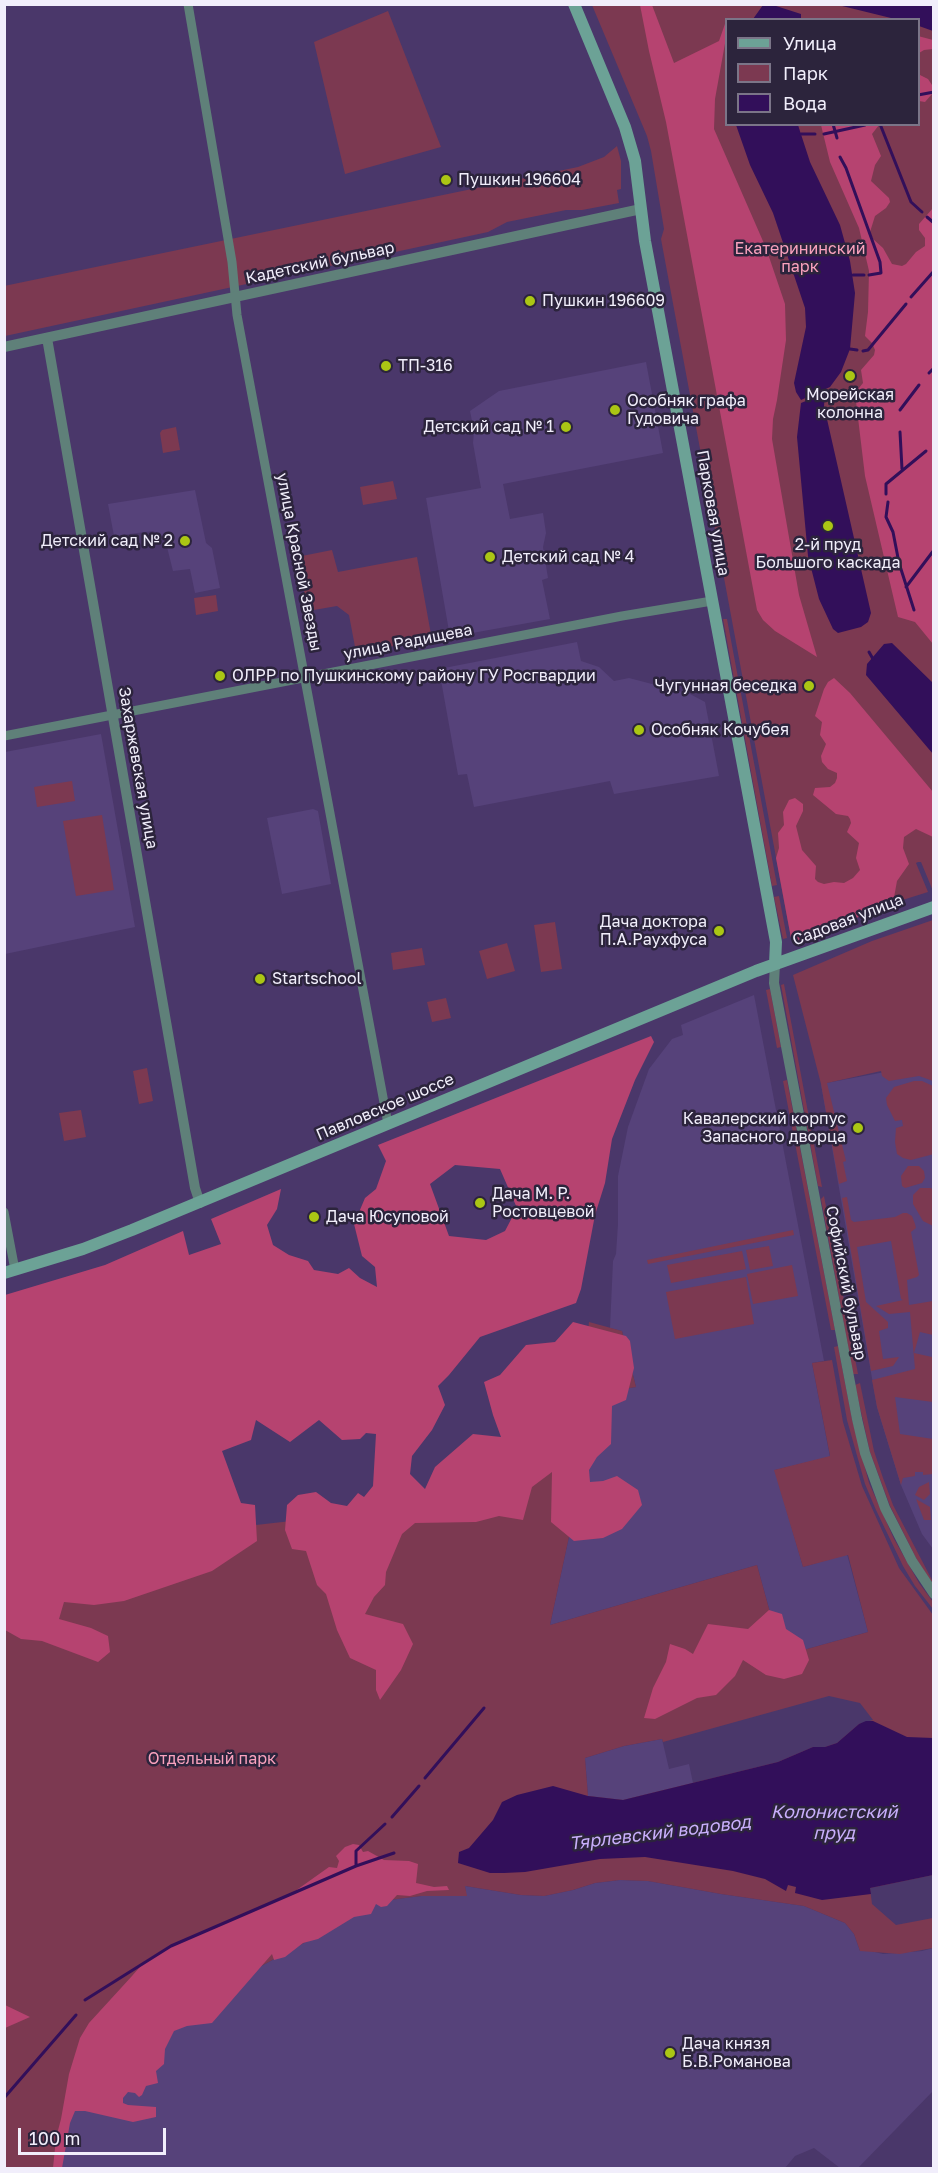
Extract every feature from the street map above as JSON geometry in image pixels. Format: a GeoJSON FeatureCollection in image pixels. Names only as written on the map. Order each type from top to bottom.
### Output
{"type":"FeatureCollection","features":[{"type":"Feature","properties":{"kind":"main road","name":"Парковая улица"},"geometry":{"type":"LineString","coordinates":[[574,4],[625,127],[635,161],[641,209],[776,942],[775,964]]}},
{"type":"Feature","properties":{"kind":"main road","name":"Садовая улица"},"geometry":{"type":"LineString","coordinates":[[775,964],[897,918],[933,907]]}},
{"type":"Feature","properties":{"kind":"main road","name":"Павловское шоссе"},"geometry":{"type":"LineString","coordinates":[[10,1272],[83,1249],[200,1203],[775,964]]}},
{"type":"Feature","properties":{"kind":"street","name":"улица Красной Звезды"},"geometry":{"type":"LineString","coordinates":[[188,4],[221,194],[237,315],[388,1124]]}},
{"type":"Feature","properties":{"kind":"street","name":"Кадетский бульвар"},"geometry":{"type":"LineString","coordinates":[[4,347],[641,209]]}},
{"type":"Feature","properties":{"kind":"street","name":"Захаржевская улица"},"geometry":{"type":"LineString","coordinates":[[47,338],[195,1188],[200,1203]]}},
{"type":"Feature","properties":{"kind":"street","name":"улица Радищева"},"geometry":{"type":"LineString","coordinates":[[4,736],[622,616],[712,602]]}},
{"type":"Feature","properties":{"kind":"street","name":"Софийский бульвар"},"geometry":{"type":"LineString","coordinates":[[775,964],[774,983],[865,1453],[885,1508],[912,1561],[933,1594]]}},
{"type":"Feature","properties":{"kind":"street"},"geometry":{"type":"LineString","coordinates":[[4,1212],[10,1272]]}},
{"type":"Feature","properties":{"kind":"shaded area"},"geometry":{"type":"Polygon","coordinates":[[[640,5],[652,5],[674,63],[719,41],[725,24],[725,44],[715,99],[714,129],[766,248],[785,304],[786,340],[773,419],[772,439],[799,595],[817,657],[775,631],[763,620],[757,610],[666,122],[640,5]]]}},
{"type":"Feature","properties":{"kind":"shaded area"},"geometry":{"type":"Polygon","coordinates":[[[920,37],[933,40],[933,49],[920,52],[920,37]]]}},
{"type":"Feature","properties":{"kind":"shaded area"},"geometry":{"type":"Polygon","coordinates":[[[920,75],[928,79],[932,85],[932,94],[925,102],[920,101],[920,75]]]}},
{"type":"Feature","properties":{"kind":"shaded area"},"geometry":{"type":"Polygon","coordinates":[[[821,126],[878,126],[872,134],[881,156],[875,165],[871,181],[889,198],[890,202],[875,216],[870,232],[892,264],[902,266],[906,264],[916,252],[925,246],[925,238],[919,230],[919,224],[933,208],[933,644],[915,622],[898,617],[865,476],[855,393],[863,383],[861,370],[874,355],[875,350],[865,336],[869,271],[859,228],[830,162],[821,126]]]}},
{"type":"Feature","properties":{"kind":"shaded area"},"geometry":{"type":"Polygon","coordinates":[[[646,362],[663,453],[503,484],[510,519],[543,513],[546,533],[543,547],[548,578],[542,580],[550,619],[450,637],[426,498],[481,488],[470,411],[499,391],[646,362]]]}},
{"type":"Feature","properties":{"kind":"shaded area","name":"Детский сад № 2"},"geometry":{"type":"Polygon","coordinates":[[[195,490],[206,543],[212,548],[220,588],[195,593],[190,569],[173,571],[165,539],[153,531],[114,536],[108,504],[195,490]]]}},
{"type":"Feature","properties":{"kind":"shaded area"},"geometry":{"type":"Polygon","coordinates":[[[577,642],[581,661],[599,667],[614,681],[629,678],[690,694],[705,702],[719,776],[614,794],[610,781],[474,807],[467,774],[458,775],[439,669],[577,642]]]}},
{"type":"Feature","properties":{"kind":"shaded area"},"geometry":{"type":"Polygon","coordinates":[[[834,678],[850,693],[933,792],[933,837],[916,829],[904,837],[903,848],[909,864],[897,881],[893,903],[797,942],[791,938],[776,858],[779,848],[778,833],[784,825],[783,812],[789,800],[795,798],[803,804],[803,811],[796,826],[802,850],[816,866],[815,879],[818,882],[844,883],[860,870],[856,858],[859,843],[847,832],[851,823],[850,819],[848,816],[836,814],[813,795],[815,788],[830,787],[837,778],[837,773],[828,769],[822,762],[821,756],[826,744],[820,735],[822,722],[815,716],[824,689],[834,678]]]}},
{"type":"Feature","properties":{"kind":"shaded area"},"geometry":{"type":"Polygon","coordinates":[[[101,734],[135,927],[5,954],[5,752],[101,734]]]}},
{"type":"Feature","properties":{"kind":"shaded area"},"geometry":{"type":"Polygon","coordinates":[[[313,809],[318,811],[331,884],[282,894],[267,818],[313,809]]]}},
{"type":"Feature","properties":{"kind":"shaded area"},"geometry":{"type":"Polygon","coordinates":[[[754,995],[824,1361],[812,1363],[830,1457],[775,1470],[803,1567],[847,1554],[868,1632],[782,1656],[757,1565],[550,1625],[600,1393],[636,1387],[622,1331],[610,1328],[613,1261],[616,1254],[618,1224],[618,1176],[628,1127],[649,1069],[672,1039],[683,1035],[681,1025],[754,995]]]}},
{"type":"Feature","properties":{"kind":"shaded area"},"geometry":{"type":"Polygon","coordinates":[[[651,1036],[654,1042],[635,1080],[612,1139],[605,1183],[595,1215],[581,1289],[576,1303],[480,1337],[438,1386],[445,1405],[432,1430],[412,1456],[410,1474],[425,1489],[435,1467],[473,1434],[501,1437],[484,1382],[500,1375],[526,1345],[555,1342],[573,1322],[626,1336],[630,1341],[634,1368],[626,1400],[612,1406],[611,1444],[597,1457],[589,1470],[590,1482],[603,1481],[617,1476],[638,1490],[642,1505],[622,1529],[603,1538],[574,1541],[551,1522],[552,1472],[532,1487],[523,1520],[499,1516],[476,1522],[415,1523],[402,1534],[386,1572],[385,1585],[374,1597],[365,1614],[403,1624],[413,1644],[401,1670],[380,1700],[376,1690],[376,1670],[350,1658],[337,1630],[326,1594],[317,1585],[306,1551],[292,1549],[285,1530],[287,1505],[298,1495],[316,1492],[331,1503],[347,1506],[358,1493],[364,1497],[373,1486],[376,1434],[366,1433],[360,1439],[342,1440],[319,1420],[290,1442],[256,1420],[251,1440],[222,1451],[241,1503],[255,1505],[257,1541],[212,1571],[124,1601],[94,1605],[64,1602],[59,1619],[91,1628],[108,1636],[110,1652],[98,1662],[42,1641],[21,1639],[5,1630],[5,1295],[105,1265],[183,1231],[189,1255],[221,1244],[211,1219],[281,1189],[277,1209],[267,1225],[273,1245],[289,1255],[308,1261],[314,1270],[338,1274],[349,1268],[360,1278],[377,1287],[375,1267],[362,1256],[354,1224],[365,1198],[376,1189],[386,1161],[378,1145],[651,1036]],[[455,1165],[430,1184],[449,1236],[486,1240],[505,1231],[517,1208],[500,1169],[455,1165]]]}},
{"type":"Feature","properties":{"kind":"shaded area"},"geometry":{"type":"Polygon","coordinates":[[[933,1063],[933,1549],[922,1534],[901,1485],[877,1407],[821,1084],[933,1063]]]}},
{"type":"Feature","properties":{"kind":"shaded area"},"geometry":{"type":"Polygon","coordinates":[[[769,1610],[782,1614],[786,1629],[803,1640],[809,1660],[802,1674],[784,1679],[766,1675],[743,1660],[735,1676],[716,1695],[697,1698],[655,1719],[644,1718],[653,1688],[666,1662],[670,1644],[693,1654],[708,1624],[748,1629],[769,1610]]]}},
{"type":"Feature","properties":{"kind":"shaded area"},"geometry":{"type":"Polygon","coordinates":[[[662,1739],[669,1769],[689,1764],[693,1783],[623,1800],[588,1796],[585,1758],[624,1746],[662,1739]]]}},
{"type":"Feature","properties":{"kind":"shaded area"},"geometry":{"type":"Polygon","coordinates":[[[353,1844],[359,1845],[363,1852],[368,1851],[384,1860],[409,1861],[418,1864],[416,1883],[434,1887],[447,1886],[449,1890],[427,1891],[410,1896],[397,1895],[387,1906],[381,1907],[376,1904],[371,1914],[354,1917],[318,1939],[303,1943],[285,1957],[274,1960],[272,1954],[212,2023],[187,2026],[174,2031],[165,2049],[164,2064],[156,2071],[158,2083],[146,2086],[139,2097],[135,2093],[128,2092],[123,2098],[123,2103],[128,2105],[156,2107],[156,2117],[133,2122],[85,2111],[75,2111],[70,2123],[62,2168],[53,2168],[56,2138],[69,2074],[80,2038],[89,2023],[145,1961],[170,1946],[291,1894],[329,1867],[337,1868],[339,1861],[336,1856],[345,1847],[353,1844]]]}},
{"type":"Feature","properties":{"kind":"shaded area"},"geometry":{"type":"Polygon","coordinates":[[[620,1880],[648,1881],[804,1906],[845,1923],[854,1934],[860,1951],[883,1954],[933,1948],[933,2091],[858,2168],[840,2168],[814,2148],[795,2156],[785,2168],[57,2168],[79,2065],[381,1901],[421,1896],[466,1896],[465,1886],[521,1895],[544,1896],[595,1883],[620,1880]]]}},
{"type":"Feature","properties":{"kind":"shaded area"},"geometry":{"type":"Polygon","coordinates":[[[5,2005],[30,2017],[5,2028],[5,2005]]]}},
{"type":"Feature","properties":{"kind":"green space","name":"Екатерининский парк"},"geometry":{"type":"Polygon","coordinates":[[[592,5],[933,5],[933,891],[921,862],[918,862],[916,863],[928,892],[893,903],[797,942],[791,938],[661,239],[664,229],[647,136],[592,5]]]}},
{"type":"Feature","properties":{"kind":"green space"},"geometry":{"type":"Polygon","coordinates":[[[388,11],[441,147],[345,174],[314,42],[388,11]]]}},
{"type":"Feature","properties":{"kind":"green space"},"geometry":{"type":"Polygon","coordinates":[[[617,146],[621,161],[621,189],[617,190],[619,203],[582,210],[566,210],[507,222],[488,232],[5,336],[4,286],[578,167],[604,157],[617,146]]]}},
{"type":"Feature","properties":{"kind":"green space"},"geometry":{"type":"Polygon","coordinates":[[[176,427],[180,450],[163,453],[160,433],[162,430],[176,427]]]}},
{"type":"Feature","properties":{"kind":"green space"},"geometry":{"type":"Polygon","coordinates":[[[393,481],[397,499],[363,505],[360,487],[393,481]]]}},
{"type":"Feature","properties":{"kind":"green space"},"geometry":{"type":"Polygon","coordinates":[[[332,550],[338,572],[417,557],[432,640],[356,652],[349,615],[337,606],[308,611],[297,557],[332,550]]]}},
{"type":"Feature","properties":{"kind":"green space"},"geometry":{"type":"Polygon","coordinates":[[[216,595],[218,611],[196,615],[194,598],[216,595]]]}},
{"type":"Feature","properties":{"kind":"green space"},"geometry":{"type":"Polygon","coordinates":[[[723,619],[727,619],[777,885],[772,886],[723,619]]]}},
{"type":"Feature","properties":{"kind":"green space"},"geometry":{"type":"Polygon","coordinates":[[[72,781],[75,801],[37,807],[34,787],[72,781]]]}},
{"type":"Feature","properties":{"kind":"green space"},"geometry":{"type":"Polygon","coordinates":[[[102,815],[114,890],[76,896],[63,821],[102,815]]]}},
{"type":"Feature","properties":{"kind":"green space"},"geometry":{"type":"Polygon","coordinates":[[[779,896],[787,938],[783,939],[774,897],[779,896]]]}},
{"type":"Feature","properties":{"kind":"green space"},"geometry":{"type":"Polygon","coordinates":[[[933,920],[933,1081],[919,1076],[889,1081],[882,1076],[881,1071],[827,1083],[846,1161],[843,1162],[847,1181],[839,1184],[821,1084],[793,975],[872,941],[933,920]]]}},
{"type":"Feature","properties":{"kind":"green space"},"geometry":{"type":"Polygon","coordinates":[[[555,922],[562,969],[541,972],[534,925],[555,922]]]}},
{"type":"Feature","properties":{"kind":"green space"},"geometry":{"type":"Polygon","coordinates":[[[507,943],[515,971],[487,979],[479,951],[507,943]]]}},
{"type":"Feature","properties":{"kind":"green space"},"geometry":{"type":"Polygon","coordinates":[[[422,948],[425,965],[393,970],[391,953],[422,948]]]}},
{"type":"Feature","properties":{"kind":"green space"},"geometry":{"type":"Polygon","coordinates":[[[784,984],[822,1187],[818,1186],[781,985],[784,984]]]}},
{"type":"Feature","properties":{"kind":"green space"},"geometry":{"type":"Polygon","coordinates":[[[770,989],[781,1047],[777,1048],[766,990],[770,989]]]}},
{"type":"Feature","properties":{"kind":"green space"},"geometry":{"type":"Polygon","coordinates":[[[446,998],[451,1018],[432,1022],[427,1002],[446,998]]]}},
{"type":"Feature","properties":{"kind":"green space"},"geometry":{"type":"Polygon","coordinates":[[[147,1068],[153,1101],[139,1104],[133,1071],[147,1068]]]}},
{"type":"Feature","properties":{"kind":"green space"},"geometry":{"type":"Polygon","coordinates":[[[787,1080],[835,1330],[831,1330],[783,1081],[787,1080]]]}},
{"type":"Feature","properties":{"kind":"green space"},"geometry":{"type":"Polygon","coordinates":[[[922,1081],[933,1086],[934,1154],[911,1160],[897,1154],[896,1128],[903,1126],[902,1120],[895,1121],[886,1098],[894,1087],[922,1081]]]}},
{"type":"Feature","properties":{"kind":"green space"},"geometry":{"type":"Polygon","coordinates":[[[81,1110],[86,1137],[64,1141],[59,1113],[81,1110]]]}},
{"type":"Feature","properties":{"kind":"green space"},"geometry":{"type":"Polygon","coordinates":[[[908,1166],[919,1166],[924,1171],[925,1178],[922,1183],[905,1188],[902,1186],[901,1176],[908,1166]]]}},
{"type":"Feature","properties":{"kind":"green space"},"geometry":{"type":"Polygon","coordinates":[[[920,1188],[933,1190],[933,1226],[923,1221],[913,1204],[913,1195],[920,1188]]]}},
{"type":"Feature","properties":{"kind":"green space"},"geometry":{"type":"Polygon","coordinates":[[[824,1196],[858,1374],[853,1374],[821,1199],[824,1196]]]}},
{"type":"Feature","properties":{"kind":"green space"},"geometry":{"type":"Polygon","coordinates":[[[847,1197],[851,1220],[854,1222],[895,1217],[903,1213],[912,1216],[916,1228],[911,1232],[919,1275],[907,1280],[909,1305],[933,1301],[933,1335],[920,1332],[914,1353],[932,1357],[933,1355],[933,1402],[895,1397],[900,1434],[933,1439],[933,1474],[923,1475],[923,1472],[915,1472],[915,1476],[903,1478],[901,1485],[877,1407],[872,1380],[915,1369],[910,1312],[889,1314],[876,1306],[903,1300],[891,1241],[857,1247],[866,1302],[888,1322],[888,1328],[879,1331],[883,1359],[899,1357],[893,1366],[871,1371],[842,1198],[847,1197]]]}},
{"type":"Feature","properties":{"kind":"green space"},"geometry":{"type":"Polygon","coordinates":[[[793,1230],[794,1235],[648,1264],[647,1260],[793,1230]]]}},
{"type":"Feature","properties":{"kind":"green space"},"geometry":{"type":"Polygon","coordinates":[[[769,1246],[773,1266],[750,1270],[746,1250],[769,1246]]]}},
{"type":"Feature","properties":{"kind":"green space"},"geometry":{"type":"Polygon","coordinates":[[[742,1251],[746,1269],[671,1283],[667,1265],[742,1251]]]}},
{"type":"Feature","properties":{"kind":"green space"},"geometry":{"type":"Polygon","coordinates":[[[792,1265],[798,1296],[753,1304],[747,1274],[792,1265]]]}},
{"type":"Feature","properties":{"kind":"green space"},"geometry":{"type":"Polygon","coordinates":[[[746,1277],[754,1324],[675,1339],[666,1292],[746,1277]]]}},
{"type":"Feature","properties":{"kind":"green space","name":"Отдельный парк"},"geometry":{"type":"Polygon","coordinates":[[[589,1322],[622,1331],[636,1387],[600,1393],[550,1625],[757,1565],[782,1656],[868,1632],[848,1555],[803,1567],[774,1470],[830,1456],[812,1363],[832,1360],[843,1422],[862,1486],[899,1568],[933,1615],[933,1875],[870,1888],[872,1904],[896,1925],[933,1918],[933,1948],[900,1954],[860,1951],[854,1934],[845,1923],[804,1906],[648,1881],[620,1880],[595,1883],[544,1896],[521,1895],[465,1886],[467,1896],[421,1896],[381,1901],[79,2065],[57,2168],[5,2168],[4,1584],[218,1448],[247,1526],[371,1512],[448,1498],[581,1389],[589,1322]],[[829,1696],[663,1742],[662,1739],[624,1746],[585,1758],[588,1796],[623,1800],[778,1762],[813,1747],[825,1747],[837,1743],[859,1724],[873,1720],[860,1703],[829,1696]]]}},
{"type":"Feature","properties":{"kind":"green space"},"geometry":{"type":"Polygon","coordinates":[[[838,1346],[852,1419],[869,1483],[894,1539],[919,1583],[933,1602],[933,1609],[903,1566],[865,1484],[847,1420],[834,1347],[838,1346]]]}},
{"type":"Feature","properties":{"kind":"green space"},"geometry":{"type":"Polygon","coordinates":[[[860,1383],[874,1451],[883,1478],[893,1505],[933,1582],[917,1560],[890,1506],[870,1452],[855,1385],[860,1383]]]}},
{"type":"Feature","properties":{"kind":"green space"},"geometry":{"type":"Polygon","coordinates":[[[929,1482],[930,1494],[924,1500],[915,1495],[919,1487],[929,1482]]]}},
{"type":"Feature","properties":{"kind":"green space"},"geometry":{"type":"Polygon","coordinates":[[[916,1499],[930,1507],[931,1520],[924,1520],[916,1499]]]}},
{"type":"Feature","properties":{"kind":"water"},"geometry":{"type":"Polygon","coordinates":[[[763,5],[773,5],[801,14],[801,18],[754,18],[763,5]]]}},
{"type":"Feature","properties":{"kind":"water"},"geometry":{"type":"Polygon","coordinates":[[[838,5],[933,5],[933,31],[920,26],[920,18],[891,18],[838,5]]]}},
{"type":"Feature","properties":{"kind":"water"},"geometry":{"type":"Polygon","coordinates":[[[736,126],[798,126],[810,162],[840,225],[850,261],[855,293],[850,349],[841,372],[830,387],[801,400],[794,383],[806,327],[805,308],[773,213],[750,165],[736,126]]]}},
{"type":"Feature","properties":{"kind":"water","name":"2-й пруд Большого каскада"},"geometry":{"type":"Polygon","coordinates":[[[825,393],[824,406],[871,613],[868,622],[861,627],[838,633],[833,629],[819,599],[808,556],[797,437],[801,403],[825,393]]]}},
{"type":"Feature","properties":{"kind":"water"},"geometry":{"type":"Polygon","coordinates":[[[892,643],[933,683],[933,754],[866,675],[867,664],[884,644],[892,643]]]}},
{"type":"Feature","properties":{"kind":"water","name":"Колонистский пруд"},"geometry":{"type":"Polygon","coordinates":[[[873,1721],[907,1737],[933,1738],[933,1875],[870,1888],[871,1894],[822,1900],[795,1893],[796,1887],[788,1885],[786,1891],[765,1879],[733,1871],[645,1857],[600,1859],[525,1872],[504,1873],[490,1873],[458,1863],[459,1852],[469,1848],[493,1820],[502,1802],[517,1795],[553,1786],[588,1796],[623,1800],[778,1762],[813,1747],[825,1747],[837,1743],[859,1724],[873,1721]]]}},
{"type":"Feature","properties":{"kind":"waterway"},"geometry":{"type":"LineString","coordinates":[[920,95],[934,92]]}},
{"type":"Feature","properties":{"kind":"waterway"},"geometry":{"type":"LineString","coordinates":[[834,126],[837,138]]}},
{"type":"Feature","properties":{"kind":"waterway"},"geometry":{"type":"LineString","coordinates":[[824,134],[860,126]]}},
{"type":"Feature","properties":{"kind":"waterway"},"geometry":{"type":"LineString","coordinates":[[881,126],[911,202],[922,212]]}},
{"type":"Feature","properties":{"kind":"waterway"},"geometry":{"type":"LineString","coordinates":[[801,134],[815,134]]}},
{"type":"Feature","properties":{"kind":"waterway"},"geometry":{"type":"LineString","coordinates":[[840,157],[880,262],[881,273],[869,275]]}},
{"type":"Feature","properties":{"kind":"waterway"},"geometry":{"type":"LineString","coordinates":[[927,217],[934,223]]}},
{"type":"Feature","properties":{"kind":"waterway"},"geometry":{"type":"LineString","coordinates":[[911,297],[934,271]]}},
{"type":"Feature","properties":{"kind":"waterway"},"geometry":{"type":"LineString","coordinates":[[853,275],[864,275]]}},
{"type":"Feature","properties":{"kind":"waterway"},"geometry":{"type":"LineString","coordinates":[[863,351],[868,350],[906,304]]}},
{"type":"Feature","properties":{"kind":"waterway"},"geometry":{"type":"LineString","coordinates":[[850,349],[857,350]]}},
{"type":"Feature","properties":{"kind":"waterway"},"geometry":{"type":"LineString","coordinates":[[929,373],[934,368]]}},
{"type":"Feature","properties":{"kind":"waterway"},"geometry":{"type":"LineString","coordinates":[[900,410],[919,385]]}},
{"type":"Feature","properties":{"kind":"waterway"},"geometry":{"type":"LineString","coordinates":[[900,432],[902,469]]}},
{"type":"Feature","properties":{"kind":"waterway"},"geometry":{"type":"LineString","coordinates":[[886,494],[886,484],[926,451]]}},
{"type":"Feature","properties":{"kind":"waterway"},"geometry":{"type":"LineString","coordinates":[[888,502],[886,517],[893,532],[899,563],[914,610]]}},
{"type":"Feature","properties":{"kind":"waterway"},"geometry":{"type":"LineString","coordinates":[[906,587],[934,550]]}},
{"type":"Feature","properties":{"kind":"waterway"},"geometry":{"type":"LineString","coordinates":[[869,652],[873,659]]}},
{"type":"Feature","properties":{"kind":"waterway"},"geometry":{"type":"LineString","coordinates":[[425,1778],[484,1708]]}},
{"type":"Feature","properties":{"kind":"waterway"},"geometry":{"type":"LineString","coordinates":[[392,1817],[419,1786]]}},
{"type":"Feature","properties":{"kind":"waterway"},"geometry":{"type":"LineString","coordinates":[[356,1866],[356,1851],[385,1824]]}},
{"type":"Feature","properties":{"kind":"waterway","name":"Тярлевский водовод"},"geometry":{"type":"LineString","coordinates":[[85,2000],[171,1946],[356,1866],[394,1853]]}},
{"type":"Feature","properties":{"kind":"waterway","name":"Тярлевский водовод"},"geometry":{"type":"LineString","coordinates":[[4,2098],[76,2015]]}},
{"type":"Feature","properties":{"kind":"place","name":"Пушкин 196604"},"geometry":{"type":"Point","coordinates":[446,180]}},
{"type":"Feature","properties":{"kind":"place","name":"Пушкин 196609"},"geometry":{"type":"Point","coordinates":[530,301]}},
{"type":"Feature","properties":{"kind":"place","name":"ТП-316"},"geometry":{"type":"Point","coordinates":[386,366]}},
{"type":"Feature","properties":{"kind":"place","name":"Морейская колонна"},"geometry":{"type":"Point","coordinates":[850,376]}},
{"type":"Feature","properties":{"kind":"place","name":"Особняк графа Гудовича"},"geometry":{"type":"Point","coordinates":[615,410]}},
{"type":"Feature","properties":{"kind":"place","name":"Детский сад № 1"},"geometry":{"type":"Point","coordinates":[566,427]}},
{"type":"Feature","properties":{"kind":"place","name":"2-й пруд Большого каскада"},"geometry":{"type":"Point","coordinates":[828,526]}},
{"type":"Feature","properties":{"kind":"place","name":"Детский сад № 2"},"geometry":{"type":"Point","coordinates":[185,541]}},
{"type":"Feature","properties":{"kind":"place","name":"Детский сад № 4"},"geometry":{"type":"Point","coordinates":[490,557]}},
{"type":"Feature","properties":{"kind":"place","name":"ОЛРР по Пушкинскому району ГУ Росгвардии"},"geometry":{"type":"Point","coordinates":[220,676]}},
{"type":"Feature","properties":{"kind":"place","name":"Чугунная беседка"},"geometry":{"type":"Point","coordinates":[809,686]}},
{"type":"Feature","properties":{"kind":"place","name":"Особняк Кочубея"},"geometry":{"type":"Point","coordinates":[639,730]}},
{"type":"Feature","properties":{"kind":"place","name":"Дача доктора П.А.Раухфуса"},"geometry":{"type":"Point","coordinates":[719,931]}},
{"type":"Feature","properties":{"kind":"place","name":"Startschool"},"geometry":{"type":"Point","coordinates":[260,979]}},
{"type":"Feature","properties":{"kind":"place","name":"Кавалерский корпус Запасного дворца"},"geometry":{"type":"Point","coordinates":[858,1128]}},
{"type":"Feature","properties":{"kind":"place","name":"Дача М. Р. Ростовцевой"},"geometry":{"type":"Point","coordinates":[480,1203]}},
{"type":"Feature","properties":{"kind":"place","name":"Дача Юсуповой"},"geometry":{"type":"Point","coordinates":[314,1217]}},
{"type":"Feature","properties":{"kind":"place","name":"Дача князя Б.В.Романова"},"geometry":{"type":"Point","coordinates":[670,2053]}}]}
